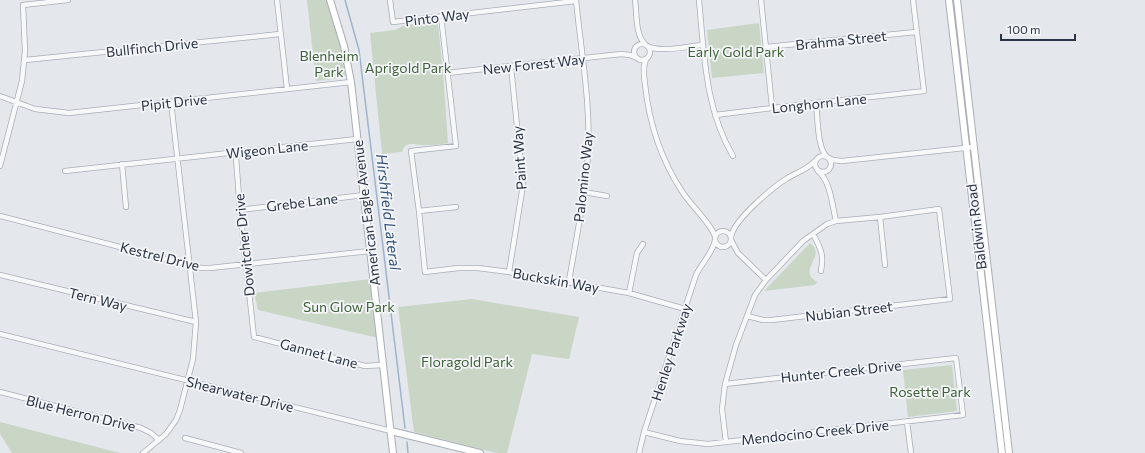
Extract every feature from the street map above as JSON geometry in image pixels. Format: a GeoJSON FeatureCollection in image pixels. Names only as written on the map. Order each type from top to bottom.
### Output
{"type":"FeatureCollection","features":[{"type":"Feature","properties":{"kind":"main road","name":"American Eagle Avenue"},"geometry":{"type":"LineString","coordinates":[[330,0],[344,46],[351,82],[391,431],[392,453]]}},
{"type":"Feature","properties":{"kind":"main road","name":"Baldwin Road"},"geometry":{"type":"LineString","coordinates":[[949,0],[1002,453]]}},
{"type":"Feature","properties":{"kind":"main road","name":"Baldwin Road"},"geometry":{"type":"LineString","coordinates":[[957,0],[1009,453]]}},
{"type":"Feature","properties":{"kind":"main road"},"geometry":{"type":"LineString","coordinates":[[957,63],[962,78],[964,96],[968,99]]}},
{"type":"Feature","properties":{"kind":"main road","name":"Shearwater Drive"},"geometry":{"type":"LineString","coordinates":[[391,431],[480,453]]}},
{"type":"Feature","properties":{"kind":"street"},"geometry":{"type":"LineString","coordinates":[[0,166],[17,102],[25,60],[23,5],[68,0]]}},
{"type":"Feature","properties":{"kind":"street"},"geometry":{"type":"LineString","coordinates":[[277,0],[287,89]]}},
{"type":"Feature","properties":{"kind":"street","name":"Pinto Way"},"geometry":{"type":"LineString","coordinates":[[390,0],[393,22],[576,0]]}},
{"type":"Feature","properties":{"kind":"street","name":"Palomino Way"},"geometry":{"type":"LineString","coordinates":[[569,282],[584,192],[588,155],[588,114],[576,0]]}},
{"type":"Feature","properties":{"kind":"street"},"geometry":{"type":"LineString","coordinates":[[635,0],[639,31],[642,41],[650,51],[645,61],[644,71],[646,98],[657,142],[664,160],[682,193],[714,233],[718,246],[738,253]]}},
{"type":"Feature","properties":{"kind":"street"},"geometry":{"type":"LineString","coordinates":[[699,0],[708,86],[715,115],[725,142],[733,156]]}},
{"type":"Feature","properties":{"kind":"street"},"geometry":{"type":"LineString","coordinates":[[761,0],[772,107]]}},
{"type":"Feature","properties":{"kind":"street"},"geometry":{"type":"LineString","coordinates":[[913,0],[916,32]]}},
{"type":"Feature","properties":{"kind":"street"},"geometry":{"type":"LineString","coordinates":[[441,16],[456,146],[411,151],[419,211],[456,207]]}},
{"type":"Feature","properties":{"kind":"street"},"geometry":{"type":"LineString","coordinates":[[639,31],[634,54],[644,71]]}},
{"type":"Feature","properties":{"kind":"street","name":"Brahma Street"},"geometry":{"type":"LineString","coordinates":[[766,47],[916,32]]}},
{"type":"Feature","properties":{"kind":"street","name":"Longhorn Lane"},"geometry":{"type":"LineString","coordinates":[[715,115],[772,107],[816,104],[924,91],[916,32]]}},
{"type":"Feature","properties":{"kind":"street","name":"Bullfinch Drive"},"geometry":{"type":"LineString","coordinates":[[25,60],[280,34]]}},
{"type":"Feature","properties":{"kind":"street"},"geometry":{"type":"LineString","coordinates":[[635,47],[639,44],[652,48],[663,49],[703,45]]}},
{"type":"Feature","properties":{"kind":"street","name":"New Forest Way"},"geometry":{"type":"LineString","coordinates":[[447,73],[621,54],[631,51],[635,47]]}},
{"type":"Feature","properties":{"kind":"street"},"geometry":{"type":"LineString","coordinates":[[637,58],[642,60],[663,49]]}},
{"type":"Feature","properties":{"kind":"street","name":"New Forest Way"},"geometry":{"type":"LineString","coordinates":[[621,54],[630,55],[637,58]]}},
{"type":"Feature","properties":{"kind":"street","name":"Paint Way"},"geometry":{"type":"LineString","coordinates":[[509,272],[522,185],[511,67]]}},
{"type":"Feature","properties":{"kind":"street","name":"Pipit Drive"},"geometry":{"type":"LineString","coordinates":[[0,96],[35,109],[61,113],[351,82]]}},
{"type":"Feature","properties":{"kind":"street"},"geometry":{"type":"LineString","coordinates":[[143,453],[166,434],[176,420],[195,352],[196,322],[171,102]]}},
{"type":"Feature","properties":{"kind":"street"},"geometry":{"type":"LineString","coordinates":[[816,104],[820,144],[819,154],[815,160],[815,166],[827,184],[836,221]]}},
{"type":"Feature","properties":{"kind":"street","name":"Wigeon Lane"},"geometry":{"type":"LineString","coordinates":[[64,171],[357,139]]}},
{"type":"Feature","properties":{"kind":"street"},"geometry":{"type":"LineString","coordinates":[[820,144],[830,162],[827,184]]}},
{"type":"Feature","properties":{"kind":"street"},"geometry":{"type":"LineString","coordinates":[[708,224],[716,230],[729,229],[773,188],[804,170],[822,156],[833,160],[842,161],[974,146]]}},
{"type":"Feature","properties":{"kind":"street","name":"Dowitcher Drive"},"geometry":{"type":"LineString","coordinates":[[233,153],[236,158],[240,210],[254,337]]}},
{"type":"Feature","properties":{"kind":"street"},"geometry":{"type":"LineString","coordinates":[[804,170],[823,172],[842,161]]}},
{"type":"Feature","properties":{"kind":"street"},"geometry":{"type":"LineString","coordinates":[[122,164],[126,207]]}},
{"type":"Feature","properties":{"kind":"street"},"geometry":{"type":"LineString","coordinates":[[584,192],[607,196]]}},
{"type":"Feature","properties":{"kind":"street","name":"Grebe Lane"},"geometry":{"type":"LineString","coordinates":[[240,210],[364,195]]}},
{"type":"Feature","properties":{"kind":"street","name":"Nubian Street"},"geometry":{"type":"LineString","coordinates":[[747,316],[763,320],[772,320],[950,299],[939,209],[880,217]]}},
{"type":"Feature","properties":{"kind":"street","name":"Buckskin Way"},"geometry":{"type":"LineString","coordinates":[[419,211],[425,272],[458,268],[478,268],[509,272],[628,293],[685,309]]}},
{"type":"Feature","properties":{"kind":"street","name":"Kestrel Drive"},"geometry":{"type":"LineString","coordinates":[[0,216],[202,268],[370,251]]}},
{"type":"Feature","properties":{"kind":"street"},"geometry":{"type":"LineString","coordinates":[[726,442],[722,408],[725,384],[736,346],[755,295],[766,280],[803,241],[827,224],[836,221],[880,217],[885,265]]}},
{"type":"Feature","properties":{"kind":"street"},"geometry":{"type":"LineString","coordinates":[[708,254],[715,249],[729,244],[736,224]]}},
{"type":"Feature","properties":{"kind":"street"},"geometry":{"type":"LineString","coordinates":[[715,239],[716,233],[722,230]]}},
{"type":"Feature","properties":{"kind":"street"},"geometry":{"type":"LineString","coordinates":[[722,230],[727,232],[738,253],[766,280]]}},
{"type":"Feature","properties":{"kind":"street"},"geometry":{"type":"LineString","coordinates":[[812,234],[821,250],[823,259],[821,271]]}},
{"type":"Feature","properties":{"kind":"street","name":"Henley Parkway"},"geometry":{"type":"LineString","coordinates":[[639,453],[644,432],[698,270],[714,244],[715,239]]}},
{"type":"Feature","properties":{"kind":"street"},"geometry":{"type":"LineString","coordinates":[[628,293],[637,254],[643,244]]}},
{"type":"Feature","properties":{"kind":"street","name":"Tern Way"},"geometry":{"type":"LineString","coordinates":[[0,275],[196,322]]}},
{"type":"Feature","properties":{"kind":"street","name":"Shearwater Drive"},"geometry":{"type":"LineString","coordinates":[[0,334],[391,431]]}},
{"type":"Feature","properties":{"kind":"street","name":"Gannet Lane"},"geometry":{"type":"LineString","coordinates":[[254,337],[365,366],[383,365]]}},
{"type":"Feature","properties":{"kind":"street","name":"Hunter Creek Drive"},"geometry":{"type":"LineString","coordinates":[[725,384],[956,358],[963,415]]}},
{"type":"Feature","properties":{"kind":"street","name":"Blue Herron Drive"},"geometry":{"type":"LineString","coordinates":[[0,392],[141,428],[151,433],[159,440]]}},
{"type":"Feature","properties":{"kind":"street","name":"Mendocino Creek Drive"},"geometry":{"type":"LineString","coordinates":[[644,432],[692,443],[708,444],[963,415]]}},
{"type":"Feature","properties":{"kind":"street"},"geometry":{"type":"LineString","coordinates":[[908,422],[911,453]]}},
{"type":"Feature","properties":{"kind":"street"},"geometry":{"type":"LineString","coordinates":[[185,438],[219,450],[241,453]]}},
{"type":"Feature","properties":{"kind":"green space","name":"Blenheim Park"},"geometry":{"type":"Polygon","coordinates":[[[307,0],[326,0],[339,41],[347,74],[342,78],[316,81],[307,0]]]}},
{"type":"Feature","properties":{"kind":"green space","name":"Aprigold Park"},"geometry":{"type":"Polygon","coordinates":[[[436,20],[438,24],[448,143],[438,145],[411,144],[406,145],[402,152],[382,154],[370,33],[395,30],[403,26],[436,20]]]}},
{"type":"Feature","properties":{"kind":"green space","name":"Early Gold Park"},"geometry":{"type":"Polygon","coordinates":[[[759,23],[764,73],[712,78],[707,30],[759,23]]]}},
{"type":"Feature","properties":{"kind":"green space"},"geometry":{"type":"Polygon","coordinates":[[[810,243],[815,248],[816,252],[810,268],[811,277],[817,282],[815,285],[764,291],[810,243]]]}},
{"type":"Feature","properties":{"kind":"green space","name":"Sun Glow Park"},"geometry":{"type":"Polygon","coordinates":[[[371,279],[378,338],[258,310],[254,293],[371,279]]]}},
{"type":"Feature","properties":{"kind":"green space","name":"Floragold Park"},"geometry":{"type":"Polygon","coordinates":[[[472,299],[579,317],[569,359],[532,354],[507,453],[497,453],[414,432],[398,307],[472,299]]]}},
{"type":"Feature","properties":{"kind":"green space","name":"Rosette Park"},"geometry":{"type":"Polygon","coordinates":[[[952,365],[957,411],[908,417],[903,370],[952,365]]]}},
{"type":"Feature","properties":{"kind":"green space"},"geometry":{"type":"Polygon","coordinates":[[[0,422],[120,453],[12,453],[0,434],[0,422]]]}},
{"type":"Feature","properties":{"kind":"waterway","name":"Hirshfield Lateral"},"geometry":{"type":"LineString","coordinates":[[345,0],[359,50],[405,428]]}},
{"type":"Feature","properties":{"kind":"waterway"},"geometry":{"type":"LineString","coordinates":[[407,442],[408,453]]}}]}
